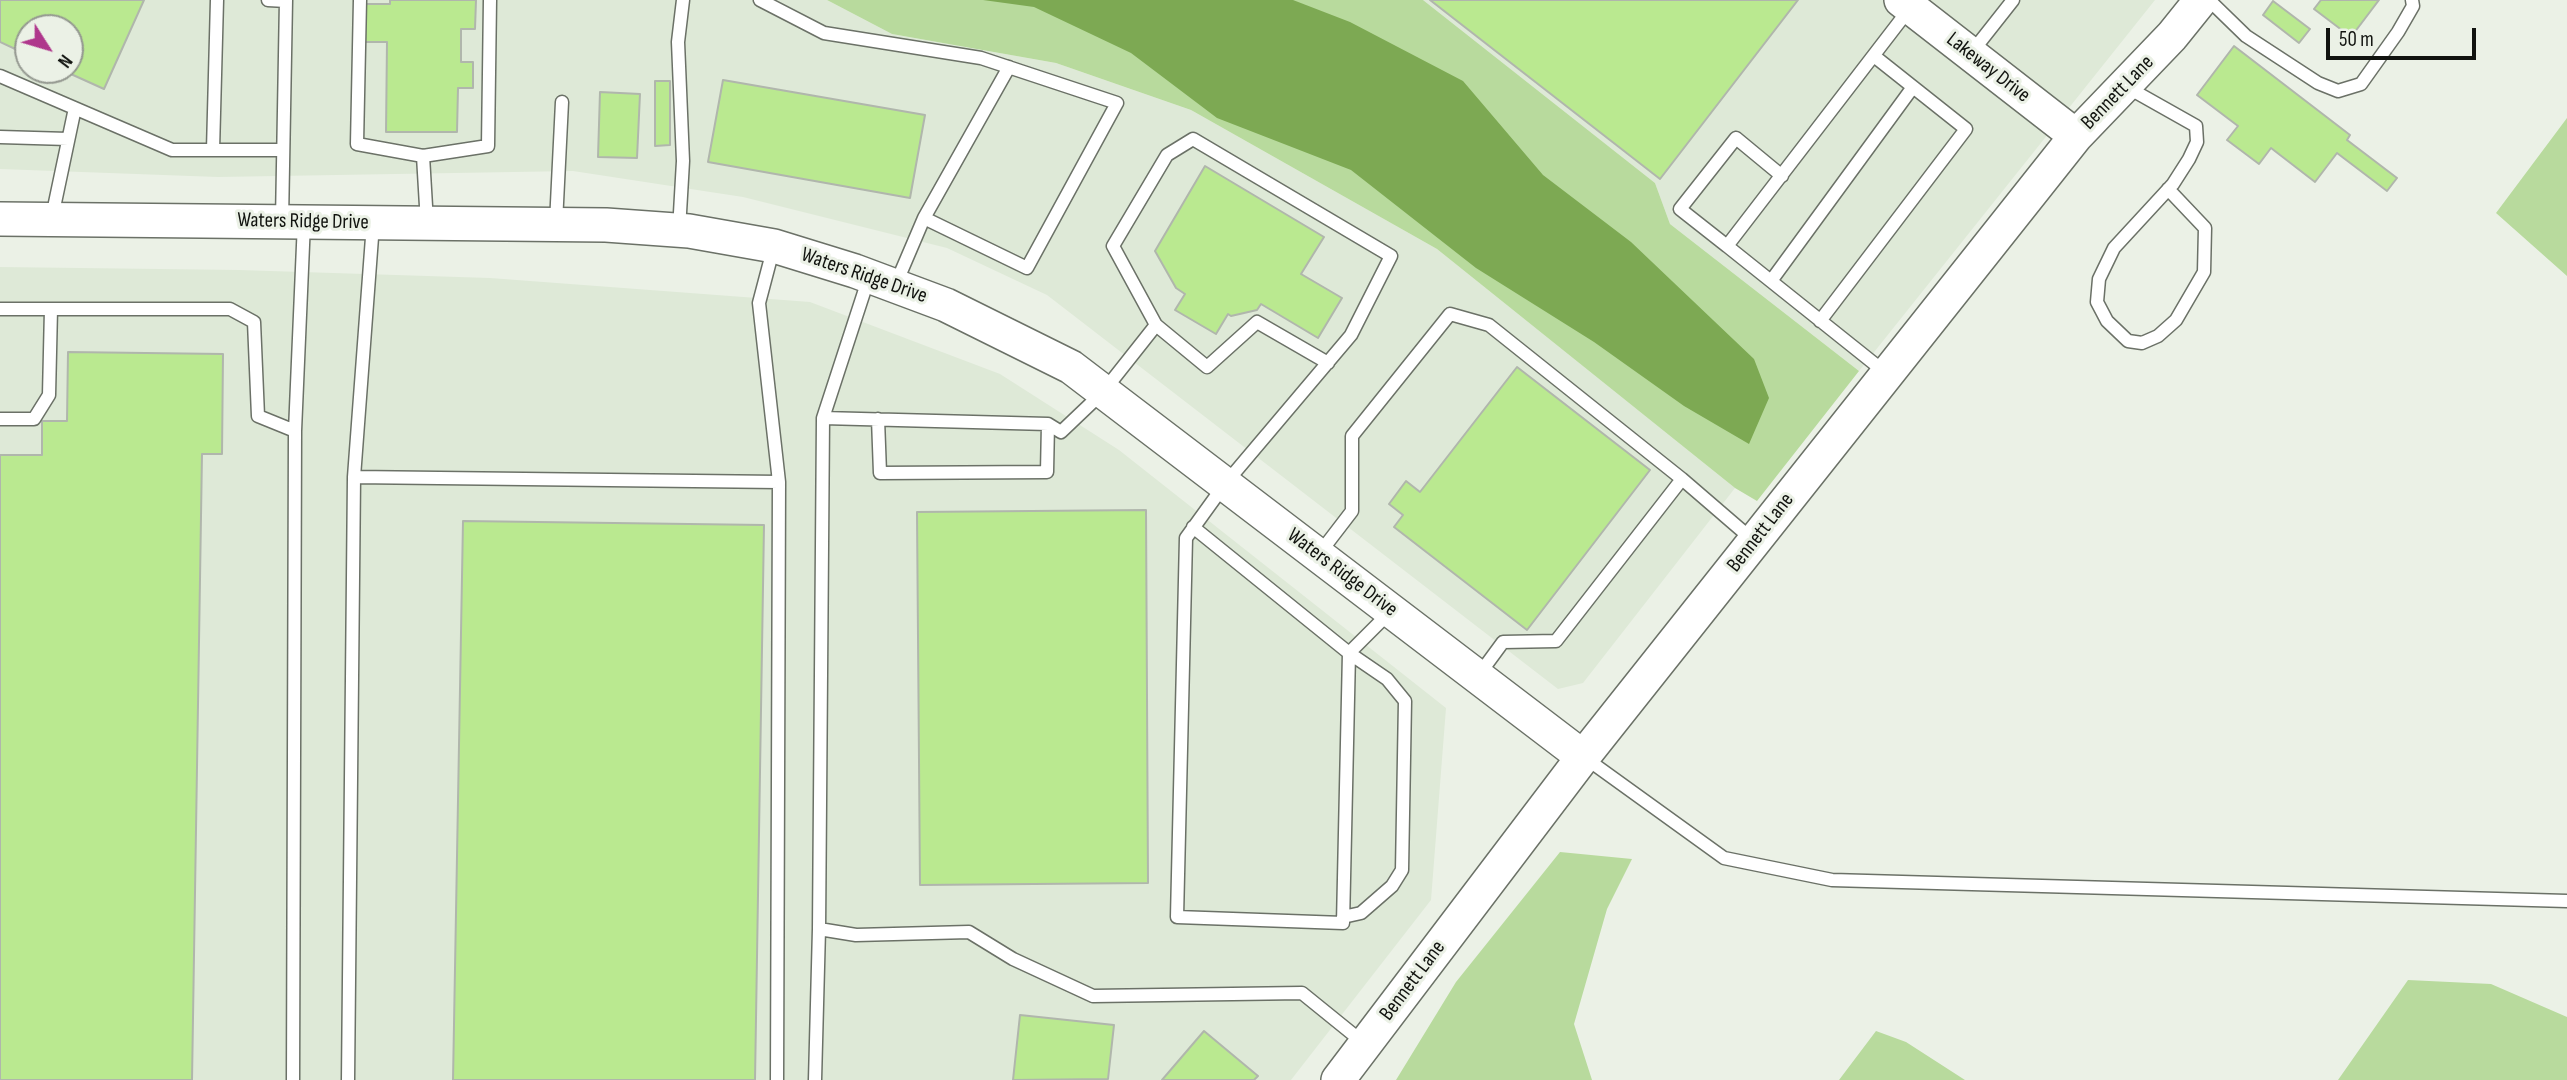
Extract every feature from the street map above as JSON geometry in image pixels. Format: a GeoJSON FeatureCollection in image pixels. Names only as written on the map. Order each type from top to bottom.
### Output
{"type":"FeatureCollection","features":[{"type":"Feature","properties":{"kind":"street","name":"Bennett Lane"},"geometry":{"type":"LineString","coordinates":[[1339,1080],[1583,757],[2076,136],[2172,36],[2201,0]]}},
{"type":"Feature","properties":{"kind":"street","name":"Lakeway Drive"},"geometry":{"type":"LineString","coordinates":[[1905,4],[2076,136]]}},
{"type":"Feature","properties":{"kind":"street","name":"Waters Ridge Drive"},"geometry":{"type":"LineString","coordinates":[[0,219],[556,224],[679,230],[774,246],[882,281],[946,305],[1071,367],[1583,757]]}},
{"type":"Feature","properties":{"kind":"lane"},"geometry":{"type":"LineString","coordinates":[[214,150],[217,0]]}},
{"type":"Feature","properties":{"kind":"lane"},"geometry":{"type":"LineString","coordinates":[[268,0],[286,0],[283,149],[293,222],[293,1080]]}},
{"type":"Feature","properties":{"kind":"lane"},"geometry":{"type":"LineString","coordinates":[[360,0],[357,144],[423,156],[488,146],[490,0]]}},
{"type":"Feature","properties":{"kind":"lane"},"geometry":{"type":"LineString","coordinates":[[679,230],[683,161],[678,42],[683,0]]}},
{"type":"Feature","properties":{"kind":"lane"},"geometry":{"type":"LineString","coordinates":[[760,0],[824,33],[981,58],[1117,103],[1027,268],[924,218]]}},
{"type":"Feature","properties":{"kind":"lane"},"geometry":{"type":"LineString","coordinates":[[1971,54],[2013,0]]}},
{"type":"Feature","properties":{"kind":"lane"},"geometry":{"type":"LineString","coordinates":[[2209,0],[2246,36],[2318,83],[2338,91],[2361,84],[2398,32],[2413,6],[2412,0]]}},
{"type":"Feature","properties":{"kind":"lane"},"geometry":{"type":"LineString","coordinates":[[1727,246],[1874,55],[1905,4]]}},
{"type":"Feature","properties":{"kind":"lane"},"geometry":{"type":"LineString","coordinates":[[1820,321],[1966,129],[1874,55]]}},
{"type":"Feature","properties":{"kind":"lane"},"geometry":{"type":"LineString","coordinates":[[815,1080],[819,929],[823,418],[882,281],[924,218],[1009,67]]}},
{"type":"Feature","properties":{"kind":"lane"},"geometry":{"type":"LineString","coordinates":[[0,76],[172,150],[283,149]]}},
{"type":"Feature","properties":{"kind":"lane"},"geometry":{"type":"LineString","coordinates":[[2125,85],[2196,126],[2197,142],[2189,159],[2168,189],[2114,248],[2099,279],[2097,302],[2107,321],[2128,341],[2142,343],[2158,337],[2176,320],[2204,272],[2205,228],[2168,189]]}},
{"type":"Feature","properties":{"kind":"lane"},"geometry":{"type":"LineString","coordinates":[[1771,281],[1913,87]]}},
{"type":"Feature","properties":{"kind":"lane"},"geometry":{"type":"LineString","coordinates":[[556,224],[562,103]]}},
{"type":"Feature","properties":{"kind":"lane"},"geometry":{"type":"LineString","coordinates":[[52,220],[75,108]]}},
{"type":"Feature","properties":{"kind":"lane"},"geometry":{"type":"LineString","coordinates":[[0,137],[68,139]]}},
{"type":"Feature","properties":{"kind":"lane"},"geometry":{"type":"LineString","coordinates":[[1782,176],[1736,138],[1680,209],[1887,374]]}},
{"type":"Feature","properties":{"kind":"lane"},"geometry":{"type":"LineString","coordinates":[[1328,363],[1257,322],[1207,367],[1156,325],[1114,246],[1167,155],[1193,139],[1391,256],[1351,335],[1328,363],[1225,484],[1186,538],[1177,917],[1343,923],[1349,653],[1391,611]]}},
{"type":"Feature","properties":{"kind":"lane"},"geometry":{"type":"LineString","coordinates":[[423,156],[427,223]]}},
{"type":"Feature","properties":{"kind":"lane"},"geometry":{"type":"LineString","coordinates":[[348,1080],[354,477],[373,223]]}},
{"type":"Feature","properties":{"kind":"lane"},"geometry":{"type":"LineString","coordinates":[[774,246],[759,303],[779,482],[777,1080]]}},
{"type":"Feature","properties":{"kind":"lane"},"geometry":{"type":"LineString","coordinates":[[0,309],[230,309],[254,322],[258,416],[295,431]]}},
{"type":"Feature","properties":{"kind":"lane"},"geometry":{"type":"LineString","coordinates":[[0,419],[34,419],[49,395],[51,309]]}},
{"type":"Feature","properties":{"kind":"lane"},"geometry":{"type":"LineString","coordinates":[[1318,556],[1352,511],[1352,436],[1451,314],[1489,325],[1682,479],[1755,541]]}},
{"type":"Feature","properties":{"kind":"lane"},"geometry":{"type":"LineString","coordinates":[[823,418],[1048,424],[1061,432],[1103,392],[1156,325]]}},
{"type":"Feature","properties":{"kind":"lane"},"geometry":{"type":"LineString","coordinates":[[878,419],[880,473],[1047,472],[1048,424]]}},
{"type":"Feature","properties":{"kind":"lane"},"geometry":{"type":"LineString","coordinates":[[354,477],[779,482]]}},
{"type":"Feature","properties":{"kind":"lane"},"geometry":{"type":"LineString","coordinates":[[1477,677],[1503,642],[1556,642],[1682,479]]}},
{"type":"Feature","properties":{"kind":"lane"},"geometry":{"type":"LineString","coordinates":[[1193,527],[1349,653],[1387,679],[1405,701],[1402,870],[1392,886],[1361,913],[1343,917]]}},
{"type":"Feature","properties":{"kind":"lane"},"geometry":{"type":"LineString","coordinates":[[1583,757],[1724,858],[1832,880],[2567,901]]}},
{"type":"Feature","properties":{"kind":"lane"},"geometry":{"type":"LineString","coordinates":[[819,929],[856,935],[969,932],[1013,959],[1093,996],[1302,993],[1366,1044]]}},
{"type":"Feature","properties":{"kind":"shaded area"},"geometry":{"type":"Polygon","coordinates":[[[0,0],[827,0],[892,34],[1056,63],[1191,110],[1437,249],[1735,488],[1583,683],[1558,689],[1047,295],[947,248],[743,197],[573,171],[218,177],[0,169],[0,0]]]}},
{"type":"Feature","properties":{"kind":"shaded area"},"geometry":{"type":"Polygon","coordinates":[[[827,0],[1423,0],[1655,183],[1670,224],[1859,371],[1757,501],[1735,488],[1437,249],[1191,110],[1056,63],[892,34],[827,0]]]}},
{"type":"Feature","properties":{"kind":"shaded area"},"geometry":{"type":"Polygon","coordinates":[[[983,0],[1293,0],[1350,22],[1463,81],[1543,175],[1631,242],[1754,359],[1769,398],[1749,444],[1684,406],[1594,342],[1476,268],[1351,170],[1217,118],[1131,53],[1034,7],[983,0]]]}},
{"type":"Feature","properties":{"kind":"shaded area"},"geometry":{"type":"Polygon","coordinates":[[[1423,0],[2155,0],[1859,371],[1670,224],[1655,183],[1423,0]]]}},
{"type":"Feature","properties":{"kind":"shaded area"},"geometry":{"type":"Polygon","coordinates":[[[2567,118],[2567,276],[2496,213],[2567,118]]]}},
{"type":"Feature","properties":{"kind":"shaded area"},"geometry":{"type":"Polygon","coordinates":[[[0,267],[239,270],[490,278],[810,302],[1000,374],[1119,450],[1446,708],[1431,900],[1291,1080],[0,1080],[0,267]]]}},
{"type":"Feature","properties":{"kind":"shaded area"},"geometry":{"type":"Polygon","coordinates":[[[1560,852],[1632,859],[1607,909],[1574,1024],[1592,1080],[1396,1080],[1456,982],[1560,852]]]}},
{"type":"Feature","properties":{"kind":"shaded area"},"geometry":{"type":"Polygon","coordinates":[[[2408,980],[2491,984],[2567,1017],[2567,1080],[2338,1080],[2408,980]]]}},
{"type":"Feature","properties":{"kind":"shaded area"},"geometry":{"type":"Polygon","coordinates":[[[1876,1031],[1906,1042],[1965,1080],[1839,1080],[1876,1031]]]}},
{"type":"Feature","properties":{"kind":"building"},"geometry":{"type":"Polygon","coordinates":[[[0,0],[144,0],[104,89],[84,80],[84,14],[14,14],[14,48],[0,42],[0,0]]]}},
{"type":"Feature","properties":{"kind":"building"},"geometry":{"type":"Polygon","coordinates":[[[390,0],[476,0],[475,29],[461,29],[461,62],[473,62],[473,88],[458,88],[457,132],[386,132],[387,42],[365,42],[365,4],[390,4],[390,0]]]}},
{"type":"Feature","properties":{"kind":"building"},"geometry":{"type":"Polygon","coordinates":[[[1430,0],[1798,0],[1660,179],[1430,0]]]}},
{"type":"Feature","properties":{"kind":"building"},"geometry":{"type":"Polygon","coordinates":[[[2321,0],[2379,0],[2351,37],[2314,9],[2321,0]]]}},
{"type":"Feature","properties":{"kind":"building"},"geometry":{"type":"Polygon","coordinates":[[[2273,1],[2310,29],[2299,43],[2263,15],[2273,1]]]}},
{"type":"Feature","properties":{"kind":"building"},"geometry":{"type":"Polygon","coordinates":[[[2234,46],[2350,135],[2347,140],[2397,178],[2387,191],[2337,153],[2315,182],[2271,148],[2259,164],[2227,140],[2238,126],[2197,95],[2234,46]]]}},
{"type":"Feature","properties":{"kind":"building"},"geometry":{"type":"Polygon","coordinates":[[[723,80],[925,115],[910,198],[708,162],[723,80]]]}},
{"type":"Feature","properties":{"kind":"building"},"geometry":{"type":"Polygon","coordinates":[[[655,81],[670,81],[670,145],[655,146],[655,81]]]}},
{"type":"Feature","properties":{"kind":"building"},"geometry":{"type":"Polygon","coordinates":[[[600,92],[640,94],[637,158],[598,157],[600,92]]]}},
{"type":"Feature","properties":{"kind":"building"},"geometry":{"type":"Polygon","coordinates":[[[1205,166],[1324,237],[1301,274],[1342,298],[1318,338],[1261,304],[1257,310],[1231,316],[1228,314],[1216,334],[1175,310],[1185,294],[1176,288],[1155,251],[1205,166]]]}},
{"type":"Feature","properties":{"kind":"building"},"geometry":{"type":"Polygon","coordinates":[[[68,352],[223,354],[222,454],[202,454],[192,1080],[0,1080],[0,455],[42,455],[42,421],[67,421],[68,352]]]}},
{"type":"Feature","properties":{"kind":"building"},"geometry":{"type":"Polygon","coordinates":[[[1517,367],[1650,470],[1527,630],[1394,527],[1403,515],[1389,504],[1406,481],[1420,492],[1517,367]]]}},
{"type":"Feature","properties":{"kind":"building"},"geometry":{"type":"Polygon","coordinates":[[[1146,510],[1148,883],[920,885],[917,512],[1146,510]]]}},
{"type":"Feature","properties":{"kind":"building"},"geometry":{"type":"Polygon","coordinates":[[[463,521],[764,525],[755,1080],[453,1080],[463,521]]]}},
{"type":"Feature","properties":{"kind":"building"},"geometry":{"type":"Polygon","coordinates":[[[1020,1015],[1114,1025],[1108,1079],[1013,1080],[1020,1015]]]}},
{"type":"Feature","properties":{"kind":"building"},"geometry":{"type":"Polygon","coordinates":[[[1204,1031],[1258,1076],[1254,1080],[1162,1080],[1204,1031]]]}}]}
